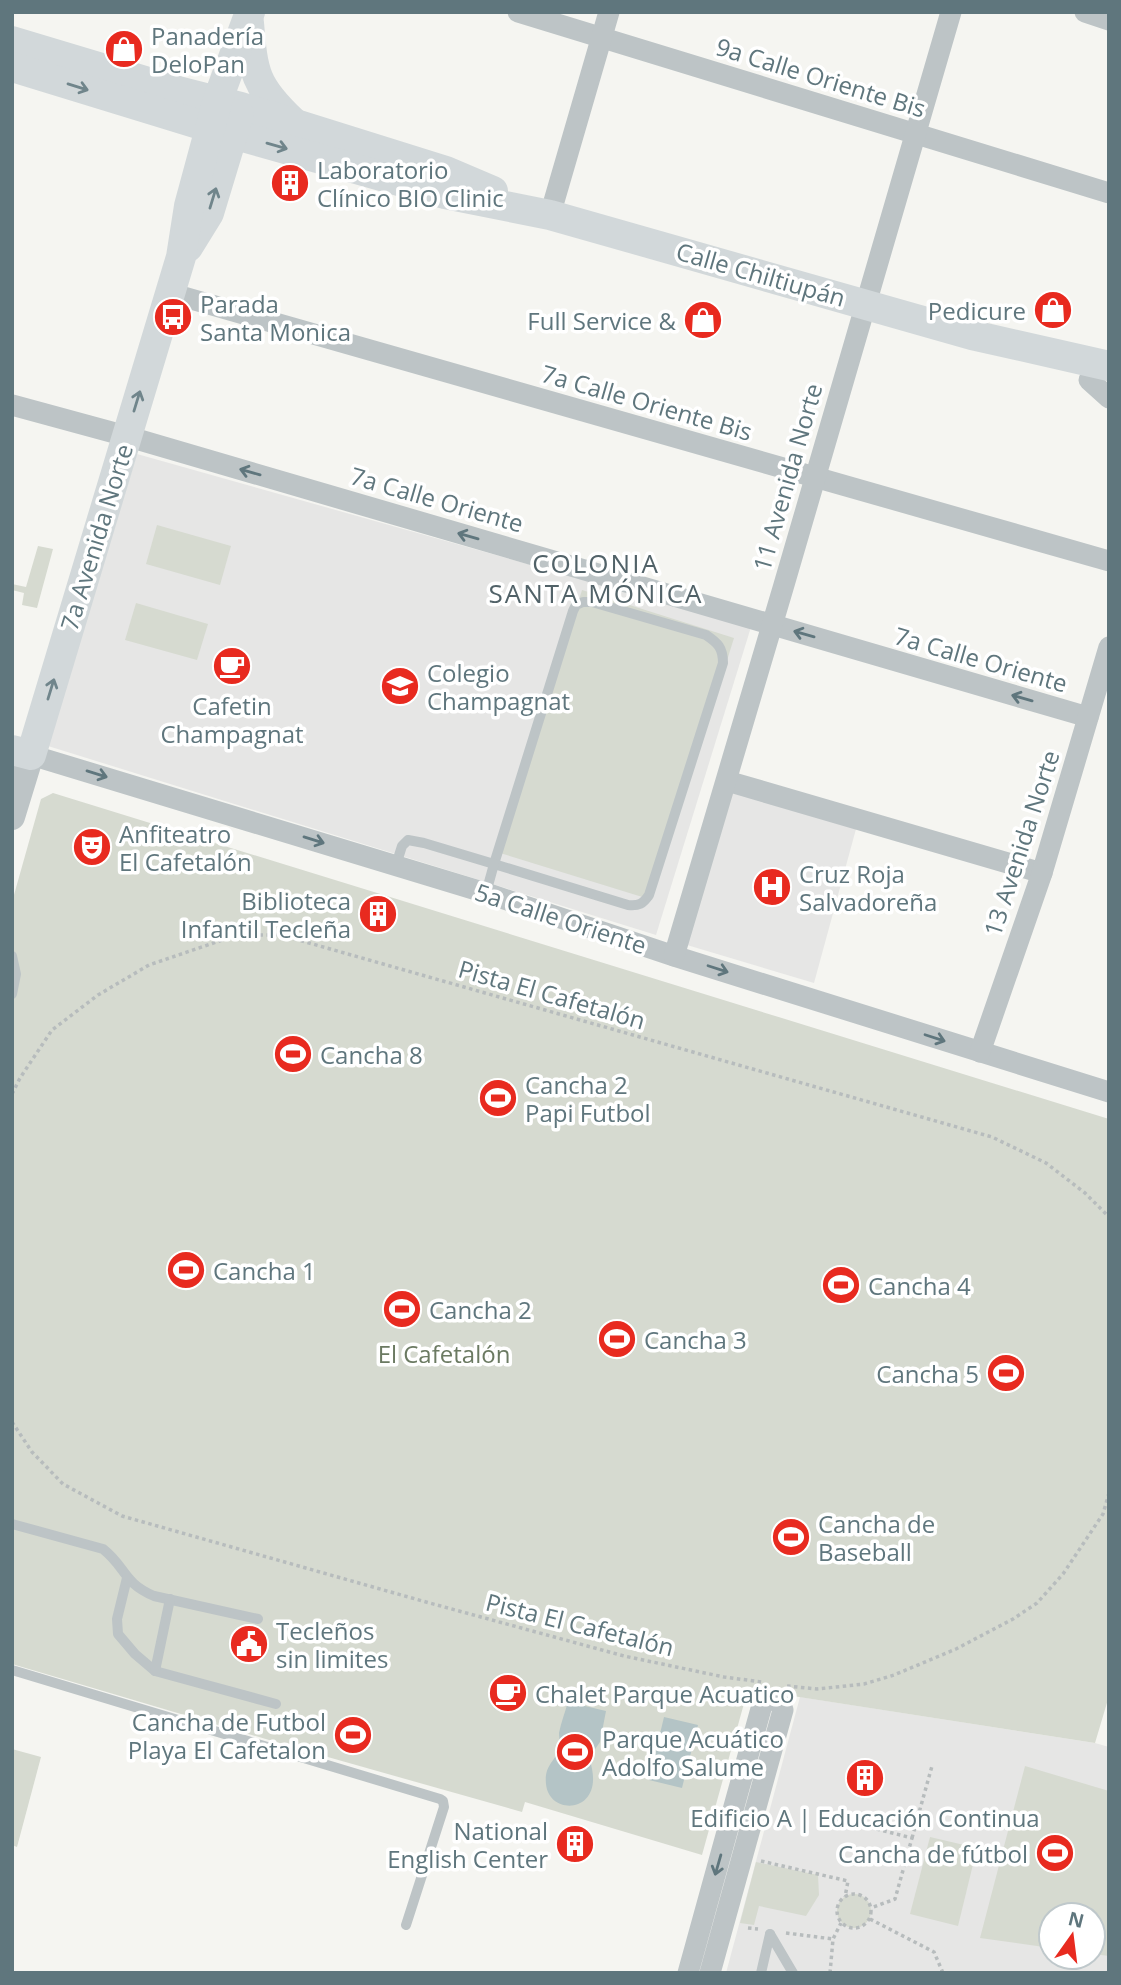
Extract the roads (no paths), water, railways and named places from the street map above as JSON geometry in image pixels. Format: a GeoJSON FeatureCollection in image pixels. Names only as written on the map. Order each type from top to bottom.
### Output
{"type":"FeatureCollection","features":[{"type":"Feature","properties":{"kind":"main road"},"geometry":{"type":"LineString","coordinates":[[182,92],[208,80],[217,71],[250,14]]}},
{"type":"Feature","properties":{"kind":"main road"},"geometry":{"type":"LineString","coordinates":[[250,14],[252,60],[259,81],[272,102],[298,126]]}},
{"type":"Feature","properties":{"kind":"main road","name":"7a Avenida Norte"},"geometry":{"type":"LineString","coordinates":[[22,752],[170,293],[181,257],[189,206],[226,117],[250,14]]}},
{"type":"Feature","properties":{"kind":"main road"},"geometry":{"type":"LineString","coordinates":[[12,41],[182,92],[226,117]]}},
{"type":"Feature","properties":{"kind":"main road"},"geometry":{"type":"LineString","coordinates":[[12,67],[226,117]]}},
{"type":"Feature","properties":{"kind":"main road","name":"Calle Chiltiupán"},"geometry":{"type":"LineString","coordinates":[[226,117],[298,126],[446,171],[550,215]]}},
{"type":"Feature","properties":{"kind":"main road","name":"Calle Chiltiupán"},"geometry":{"type":"LineString","coordinates":[[226,117],[444,194],[550,215],[1103,375]]}},
{"type":"Feature","properties":{"kind":"street","name":"9a Calle Oriente Bis"},"geometry":{"type":"LineString","coordinates":[[518,12],[1109,192]]}},
{"type":"Feature","properties":{"kind":"street"},"geometry":{"type":"LineString","coordinates":[[550,215],[608,12]]}},
{"type":"Feature","properties":{"kind":"street","name":"11 Avenida Norte"},"geometry":{"type":"LineString","coordinates":[[674,956],[951,12]]}},
{"type":"Feature","properties":{"kind":"street"},"geometry":{"type":"LineString","coordinates":[[1085,12],[1109,20]]}},
{"type":"Feature","properties":{"kind":"street","name":"7a Calle Oriente Bis"},"geometry":{"type":"LineString","coordinates":[[170,293],[1109,561]]}},
{"type":"Feature","properties":{"kind":"street","name":"7a Calle Oriente"},"geometry":{"type":"LineString","coordinates":[[12,405],[1088,717]]}},
{"type":"Feature","properties":{"kind":"street","name":"13 Avenida Norte"},"geometry":{"type":"LineString","coordinates":[[980,1052],[1042,873],[1109,647]]}},
{"type":"Feature","properties":{"kind":"street","name":"7a Avenida Norte"},"geometry":{"type":"LineString","coordinates":[[12,817],[22,752]]}},
{"type":"Feature","properties":{"kind":"street","name":"5a Calle Oriente"},"geometry":{"type":"LineString","coordinates":[[22,752],[486,893],[674,956],[1109,1092]]}},
{"type":"Feature","properties":{"kind":"street"},"geometry":{"type":"LineString","coordinates":[[727,781],[1042,873]]}},
{"type":"Feature","properties":{"kind":"street"},"geometry":{"type":"LineString","coordinates":[[771,1699],[778,1701],[783,1710],[710,1971],[689,1968],[762,1705],[771,1699]]}},
{"type":"Feature","properties":{"kind":"lane"},"geometry":{"type":"LineString","coordinates":[[396,865],[402,846],[408,840],[424,843],[494,864],[628,905],[644,903],[674,821],[723,663],[723,651],[718,643],[706,635],[592,602],[576,605],[494,864],[486,893]]}},
{"type":"Feature","properties":{"kind":"lane"},"geometry":{"type":"LineString","coordinates":[[12,956],[16,974],[12,994]]}},
{"type":"Feature","properties":{"kind":"lane"},"geometry":{"type":"LineString","coordinates":[[12,1524],[103,1549],[140,1590],[155,1596],[258,1619]]}},
{"type":"Feature","properties":{"kind":"lane"},"geometry":{"type":"LineString","coordinates":[[127,1578],[117,1619],[118,1634],[135,1654],[155,1671],[276,1703]]}},
{"type":"Feature","properties":{"kind":"lane"},"geometry":{"type":"LineString","coordinates":[[155,1671],[170,1600]]}},
{"type":"Feature","properties":{"kind":"lane"},"geometry":{"type":"LineString","coordinates":[[12,1670],[440,1799],[444,1807],[406,1925]]}},
{"type":"Feature","properties":{"kind":"lane"},"geometry":{"type":"LineString","coordinates":[[761,1973],[770,1934],[793,1973]]}},
{"type":"Feature","properties":{"kind":"place","name":"Panadería DeloPan"},"geometry":{"type":"Point","coordinates":[124,49]}},
{"type":"Feature","properties":{"kind":"place","name":"Laboratorio Clínico BIO Clinic"},"geometry":{"type":"Point","coordinates":[290,183]}},
{"type":"Feature","properties":{"kind":"place","name":"Pedicure"},"geometry":{"type":"Point","coordinates":[1053,310]}},
{"type":"Feature","properties":{"kind":"place","name":"Parada Santa Monica"},"geometry":{"type":"Point","coordinates":[173,317]}},
{"type":"Feature","properties":{"kind":"place","name":"Full Service &"},"geometry":{"type":"Point","coordinates":[703,320]}},
{"type":"Feature","properties":{"kind":"place","name":"Cafetin Champagnat"},"geometry":{"type":"Point","coordinates":[232,666]}},
{"type":"Feature","properties":{"kind":"place","name":"Colegio Champagnat"},"geometry":{"type":"Point","coordinates":[400,686]}},
{"type":"Feature","properties":{"kind":"place","name":"Anfiteatro El Cafetalón"},"geometry":{"type":"Point","coordinates":[92,847]}},
{"type":"Feature","properties":{"kind":"place","name":"Cruz Roja Salvadoreña"},"geometry":{"type":"Point","coordinates":[772,887]}},
{"type":"Feature","properties":{"kind":"place","name":"Biblioteca Infantil Tecleña"},"geometry":{"type":"Point","coordinates":[378,914]}},
{"type":"Feature","properties":{"kind":"place","name":"Cancha 8"},"geometry":{"type":"Point","coordinates":[293,1054]}},
{"type":"Feature","properties":{"kind":"place","name":"Cancha 2 Papi Futbol"},"geometry":{"type":"Point","coordinates":[498,1098]}},
{"type":"Feature","properties":{"kind":"place","name":"Cancha 1"},"geometry":{"type":"Point","coordinates":[186,1270]}},
{"type":"Feature","properties":{"kind":"place","name":"Cancha 4"},"geometry":{"type":"Point","coordinates":[841,1285]}},
{"type":"Feature","properties":{"kind":"place","name":"Cancha 2"},"geometry":{"type":"Point","coordinates":[402,1309]}},
{"type":"Feature","properties":{"kind":"place","name":"Cancha 3"},"geometry":{"type":"Point","coordinates":[617,1339]}},
{"type":"Feature","properties":{"kind":"place","name":"Cancha 5"},"geometry":{"type":"Point","coordinates":[1006,1373]}},
{"type":"Feature","properties":{"kind":"place","name":"Cancha de Baseball"},"geometry":{"type":"Point","coordinates":[791,1537]}},
{"type":"Feature","properties":{"kind":"place","name":"Tecleños sin limites"},"geometry":{"type":"Point","coordinates":[249,1644]}},
{"type":"Feature","properties":{"kind":"place","name":"Chalet Parque Acuatico"},"geometry":{"type":"Point","coordinates":[508,1693]}},
{"type":"Feature","properties":{"kind":"place","name":"Cancha de Futbol Playa El Cafetalon"},"geometry":{"type":"Point","coordinates":[353,1735]}},
{"type":"Feature","properties":{"kind":"place","name":"Parque Acuático Adolfo Salume"},"geometry":{"type":"Point","coordinates":[575,1752]}},
{"type":"Feature","properties":{"kind":"place","name":"Edificio A | Educación Continua"},"geometry":{"type":"Point","coordinates":[865,1778]}},
{"type":"Feature","properties":{"kind":"place","name":"National English Center"},"geometry":{"type":"Point","coordinates":[575,1844]}},
{"type":"Feature","properties":{"kind":"place","name":"Cancha de fútbol"},"geometry":{"type":"Point","coordinates":[1055,1853]}},
{"type":"Feature","properties":{"kind":"district","name":"COLONIA SANTA MÓNICA"},"geometry":{"type":"Point","coordinates":[596,578]}},
{"type":"Feature","properties":{"kind":"park label","name":"El Cafetalón"},"geometry":{"type":"Point","coordinates":[444,1353]}}]}
